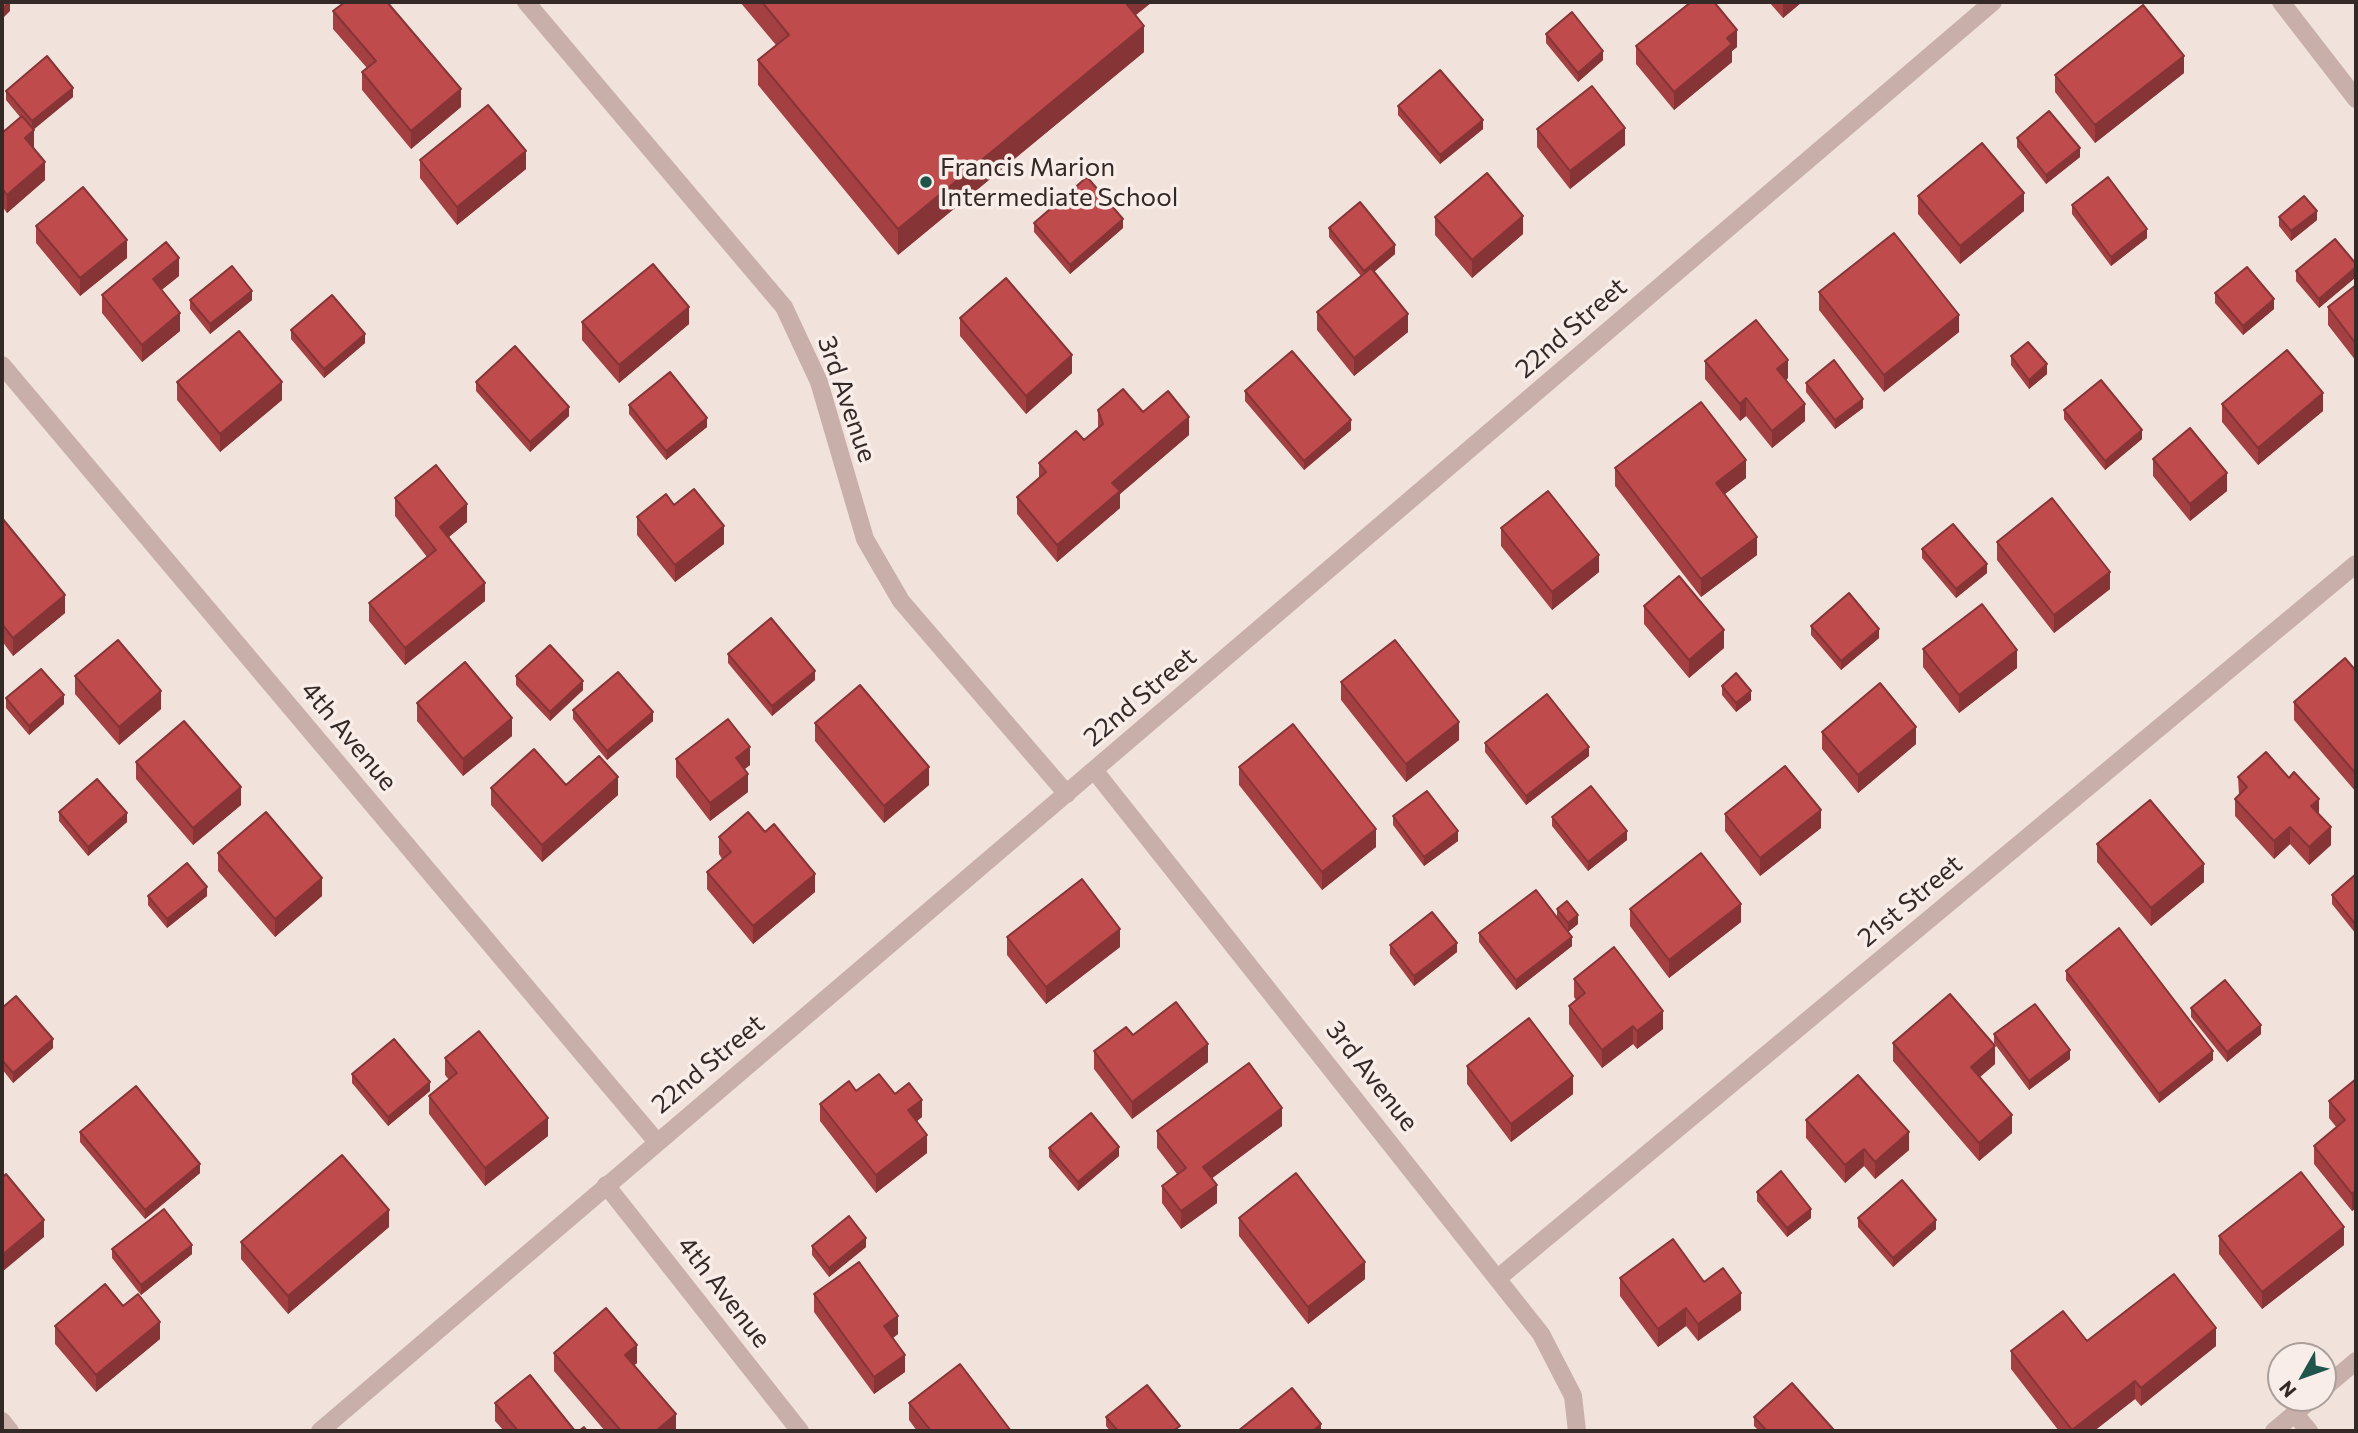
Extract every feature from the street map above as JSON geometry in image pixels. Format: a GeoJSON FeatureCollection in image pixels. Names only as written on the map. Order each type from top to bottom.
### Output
{"type":"FeatureCollection","features":[{"type":"Feature","properties":{"kind":"street","name":"3rd Avenue"},"geometry":{"type":"LineString","coordinates":[[526,2],[784,307],[819,382],[865,539],[901,601],[1067,794]]}},
{"type":"Feature","properties":{"kind":"street","name":"22nd Street"},"geometry":{"type":"LineString","coordinates":[[320,1431],[1993,2]]}},
{"type":"Feature","properties":{"kind":"street"},"geometry":{"type":"LineString","coordinates":[[2281,2],[2356,99]]}},
{"type":"Feature","properties":{"kind":"street","name":"4th Avenue"},"geometry":{"type":"LineString","coordinates":[[2,365],[657,1142]]}},
{"type":"Feature","properties":{"kind":"street","name":"21st Street"},"geometry":{"type":"LineString","coordinates":[[1498,1278],[2356,564]]}},
{"type":"Feature","properties":{"kind":"street","name":"3rd Avenue"},"geometry":{"type":"LineString","coordinates":[[1094,770],[1541,1334],[1573,1396],[1577,1431]]}},
{"type":"Feature","properties":{"kind":"street","name":"4th Avenue"},"geometry":{"type":"LineString","coordinates":[[607,1185],[800,1431]]}},
{"type":"Feature","properties":{"kind":"street"},"geometry":{"type":"LineString","coordinates":[[2337,1377],[2356,1361]]}},
{"type":"Feature","properties":{"kind":"street"},"geometry":{"type":"LineString","coordinates":[[2274,1431],[2294,1413],[2309,1431]]}},
{"type":"Feature","properties":{"kind":"street"},"geometry":{"type":"LineString","coordinates":[[2,1421],[10,1431]]}},
{"type":"Feature","properties":{"kind":"building"},"geometry":{"type":"Polygon","coordinates":[[[345,2],[387,2],[461,89],[411,131],[362,72],[376,61],[333,11],[345,2]]]}},
{"type":"Feature","properties":{"kind":"building"},"geometry":{"type":"Polygon","coordinates":[[[762,2],[1125,2],[1144,26],[898,229],[758,60],[789,35],[762,2]]]}},
{"type":"Feature","properties":{"kind":"building"},"geometry":{"type":"Polygon","coordinates":[[[1691,2],[1714,2],[1737,30],[1727,38],[1732,44],[1674,92],[1636,46],[1691,2]]]}},
{"type":"Feature","properties":{"kind":"building"},"geometry":{"type":"Polygon","coordinates":[[[2143,5],[2184,56],[2095,125],[2055,75],[2143,5]]]}},
{"type":"Feature","properties":{"kind":"building"},"geometry":{"type":"Polygon","coordinates":[[[1572,12],[1603,51],[1578,73],[1546,34],[1572,12]]]}},
{"type":"Feature","properties":{"kind":"building"},"geometry":{"type":"Polygon","coordinates":[[[47,56],[73,88],[32,121],[6,91],[47,56]]]}},
{"type":"Feature","properties":{"kind":"building"},"geometry":{"type":"Polygon","coordinates":[[[1440,70],[1483,120],[1440,155],[1398,106],[1440,70]]]}},
{"type":"Feature","properties":{"kind":"building"},"geometry":{"type":"Polygon","coordinates":[[[1592,86],[1625,128],[1570,171],[1537,129],[1592,86]]]}},
{"type":"Feature","properties":{"kind":"building"},"geometry":{"type":"Polygon","coordinates":[[[488,105],[526,151],[457,207],[420,160],[488,105]]]}},
{"type":"Feature","properties":{"kind":"building"},"geometry":{"type":"Polygon","coordinates":[[[2049,111],[2080,148],[2046,175],[2017,138],[2049,111]]]}},
{"type":"Feature","properties":{"kind":"building"},"geometry":{"type":"Polygon","coordinates":[[[22,116],[34,130],[25,138],[45,162],[7,195],[2,188],[2,133],[22,116]]]}},
{"type":"Feature","properties":{"kind":"building"},"geometry":{"type":"Polygon","coordinates":[[[1982,143],[2024,193],[1960,246],[1918,196],[1982,143]]]}},
{"type":"Feature","properties":{"kind":"building"},"geometry":{"type":"Polygon","coordinates":[[[1487,173],[1523,216],[1472,260],[1435,217],[1487,173]]]}},
{"type":"Feature","properties":{"kind":"building"},"geometry":{"type":"Polygon","coordinates":[[[1087,177],[1123,219],[1070,265],[1034,223],[1087,177]]]}},
{"type":"Feature","properties":{"kind":"building"},"geometry":{"type":"Polygon","coordinates":[[[2108,177],[2147,229],[2111,257],[2072,205],[2108,177]]]}},
{"type":"Feature","properties":{"kind":"building"},"geometry":{"type":"Polygon","coordinates":[[[83,187],[127,240],[80,278],[36,226],[83,187]]]}},
{"type":"Feature","properties":{"kind":"building"},"geometry":{"type":"Polygon","coordinates":[[[2304,196],[2317,211],[2291,231],[2279,217],[2304,196]]]}},
{"type":"Feature","properties":{"kind":"building"},"geometry":{"type":"Polygon","coordinates":[[[1360,202],[1395,245],[1364,271],[1329,228],[1360,202]]]}},
{"type":"Feature","properties":{"kind":"building"},"geometry":{"type":"Polygon","coordinates":[[[1894,233],[1959,315],[1884,375],[1819,292],[1894,233]]]}},
{"type":"Feature","properties":{"kind":"building"},"geometry":{"type":"Polygon","coordinates":[[[2335,239],[2356,267],[2319,299],[2296,271],[2335,239]]]}},
{"type":"Feature","properties":{"kind":"building"},"geometry":{"type":"Polygon","coordinates":[[[166,242],[179,258],[153,279],[180,313],[142,345],[102,295],[166,242]]]}},
{"type":"Feature","properties":{"kind":"building"},"geometry":{"type":"Polygon","coordinates":[[[653,264],[689,307],[619,365],[582,322],[653,264]]]}},
{"type":"Feature","properties":{"kind":"building"},"geometry":{"type":"Polygon","coordinates":[[[232,266],[252,291],[210,324],[190,300],[232,266]]]}},
{"type":"Feature","properties":{"kind":"building"},"geometry":{"type":"Polygon","coordinates":[[[2247,267],[2274,299],[2243,326],[2215,293],[2247,267]]]}},
{"type":"Feature","properties":{"kind":"building"},"geometry":{"type":"Polygon","coordinates":[[[1371,268],[1408,314],[1354,358],[1317,312],[1371,268]]]}},
{"type":"Feature","properties":{"kind":"building"},"geometry":{"type":"Polygon","coordinates":[[[1006,278],[1072,355],[1026,396],[960,318],[1006,278]]]}},
{"type":"Feature","properties":{"kind":"building"},"geometry":{"type":"Polygon","coordinates":[[[2356,285],[2356,344],[2328,307],[2356,285]]]}},
{"type":"Feature","properties":{"kind":"building"},"geometry":{"type":"Polygon","coordinates":[[[332,295],[365,334],[324,369],[291,330],[332,295]]]}},
{"type":"Feature","properties":{"kind":"building"},"geometry":{"type":"Polygon","coordinates":[[[1756,320],[1788,360],[1777,369],[1805,404],[1772,431],[1746,398],[1740,404],[1705,361],[1756,320]]]}},
{"type":"Feature","properties":{"kind":"building"},"geometry":{"type":"Polygon","coordinates":[[[239,331],[282,382],[220,434],[177,382],[239,331]]]}},
{"type":"Feature","properties":{"kind":"building"},"geometry":{"type":"Polygon","coordinates":[[[2028,342],[2047,364],[2029,380],[2011,356],[2028,342]]]}},
{"type":"Feature","properties":{"kind":"building"},"geometry":{"type":"Polygon","coordinates":[[[515,346],[569,407],[530,442],[476,382],[515,346]]]}},
{"type":"Feature","properties":{"kind":"building"},"geometry":{"type":"Polygon","coordinates":[[[2287,350],[2323,393],[2258,448],[2222,404],[2287,350]]]}},
{"type":"Feature","properties":{"kind":"building"},"geometry":{"type":"Polygon","coordinates":[[[1292,351],[1351,420],[1304,461],[1245,391],[1292,351]]]}},
{"type":"Feature","properties":{"kind":"building"},"geometry":{"type":"Polygon","coordinates":[[[1834,360],[1863,399],[1835,420],[1806,383],[1834,360]]]}},
{"type":"Feature","properties":{"kind":"building"},"geometry":{"type":"Polygon","coordinates":[[[670,372],[707,418],[666,451],[629,405],[670,372]]]}},
{"type":"Feature","properties":{"kind":"building"},"geometry":{"type":"Polygon","coordinates":[[[2101,380],[2142,430],[2105,461],[2064,410],[2101,380]]]}},
{"type":"Feature","properties":{"kind":"building"},"geometry":{"type":"Polygon","coordinates":[[[1123,389],[1143,412],[1168,391],[1189,417],[1112,483],[1120,491],[1057,545],[1017,497],[1046,472],[1039,463],[1076,431],[1084,440],[1103,424],[1098,410],[1123,389]]]}},
{"type":"Feature","properties":{"kind":"building"},"geometry":{"type":"Polygon","coordinates":[[[1701,402],[1746,460],[1716,483],[1757,537],[1701,579],[1615,468],[1701,402]]]}},
{"type":"Feature","properties":{"kind":"building"},"geometry":{"type":"Polygon","coordinates":[[[2190,428],[2227,473],[2190,504],[2153,459],[2190,428]]]}},
{"type":"Feature","properties":{"kind":"building"},"geometry":{"type":"Polygon","coordinates":[[[436,465],[467,504],[440,527],[485,583],[405,648],[369,603],[436,550],[395,498],[436,465]]]}},
{"type":"Feature","properties":{"kind":"building"},"geometry":{"type":"Polygon","coordinates":[[[694,489],[724,526],[675,565],[637,517],[666,494],[674,505],[694,489]]]}},
{"type":"Feature","properties":{"kind":"building"},"geometry":{"type":"Polygon","coordinates":[[[1548,491],[1599,555],[1552,592],[1501,528],[1548,491]]]}},
{"type":"Feature","properties":{"kind":"building"},"geometry":{"type":"Polygon","coordinates":[[[2052,498],[2110,572],[2054,615],[1997,542],[2052,498]]]}},
{"type":"Feature","properties":{"kind":"building"},"geometry":{"type":"Polygon","coordinates":[[[2,518],[65,595],[13,638],[2,624],[2,518]]]}},
{"type":"Feature","properties":{"kind":"building"},"geometry":{"type":"Polygon","coordinates":[[[1953,524],[1987,564],[1956,589],[1922,549],[1953,524]]]}},
{"type":"Feature","properties":{"kind":"building"},"geometry":{"type":"Polygon","coordinates":[[[1679,576],[1724,630],[1689,660],[1644,606],[1679,576]]]}},
{"type":"Feature","properties":{"kind":"building"},"geometry":{"type":"Polygon","coordinates":[[[1849,593],[1879,629],[1841,661],[1811,626],[1849,593]]]}},
{"type":"Feature","properties":{"kind":"building"},"geometry":{"type":"Polygon","coordinates":[[[1982,604],[2017,650],[1959,695],[1923,649],[1982,604]]]}},
{"type":"Feature","properties":{"kind":"building"},"geometry":{"type":"Polygon","coordinates":[[[771,618],[815,671],[772,706],[728,654],[771,618]]]}},
{"type":"Feature","properties":{"kind":"building"},"geometry":{"type":"Polygon","coordinates":[[[118,640],[161,691],[119,727],[75,676],[118,640]]]}},
{"type":"Feature","properties":{"kind":"building"},"geometry":{"type":"Polygon","coordinates":[[[1395,640],[1459,722],[1406,764],[1341,682],[1395,640]]]}},
{"type":"Feature","properties":{"kind":"building"},"geometry":{"type":"Polygon","coordinates":[[[550,645],[583,681],[550,712],[516,676],[550,645]]]}},
{"type":"Feature","properties":{"kind":"building"},"geometry":{"type":"Polygon","coordinates":[[[2345,658],[2356,671],[2356,774],[2294,702],[2345,658]]]}},
{"type":"Feature","properties":{"kind":"building"},"geometry":{"type":"Polygon","coordinates":[[[465,662],[512,718],[463,759],[417,703],[465,662]]]}},
{"type":"Feature","properties":{"kind":"building"},"geometry":{"type":"Polygon","coordinates":[[[41,669],[64,695],[29,726],[6,698],[41,669]]]}},
{"type":"Feature","properties":{"kind":"building"},"geometry":{"type":"Polygon","coordinates":[[[618,672],[653,712],[607,751],[573,710],[618,672]]]}},
{"type":"Feature","properties":{"kind":"building"},"geometry":{"type":"Polygon","coordinates":[[[1736,673],[1751,691],[1736,703],[1722,686],[1736,673]]]}},
{"type":"Feature","properties":{"kind":"building"},"geometry":{"type":"Polygon","coordinates":[[[1880,683],[1916,727],[1858,775],[1822,732],[1880,683]]]}},
{"type":"Feature","properties":{"kind":"building"},"geometry":{"type":"Polygon","coordinates":[[[860,685],[929,767],[884,806],[815,723],[860,685]]]}},
{"type":"Feature","properties":{"kind":"building"},"geometry":{"type":"Polygon","coordinates":[[[1547,694],[1589,747],[1526,796],[1485,743],[1547,694]]]}},
{"type":"Feature","properties":{"kind":"building"},"geometry":{"type":"Polygon","coordinates":[[[728,719],[750,747],[736,758],[748,774],[710,803],[676,759],[728,719]]]}},
{"type":"Feature","properties":{"kind":"building"},"geometry":{"type":"Polygon","coordinates":[[[184,721],[241,787],[193,828],[136,762],[184,721]]]}},
{"type":"Feature","properties":{"kind":"building"},"geometry":{"type":"Polygon","coordinates":[[[1293,724],[1376,829],[1322,872],[1239,767],[1293,724]]]}},
{"type":"Feature","properties":{"kind":"building"},"geometry":{"type":"Polygon","coordinates":[[[534,749],[566,785],[599,756],[618,777],[542,845],[491,788],[534,749]]]}},
{"type":"Feature","properties":{"kind":"building"},"geometry":{"type":"Polygon","coordinates":[[[2266,752],[2289,778],[2294,772],[2319,799],[2311,806],[2331,827],[2309,847],[2290,827],[2274,841],[2235,799],[2247,787],[2238,777],[2266,752]]]}},
{"type":"Feature","properties":{"kind":"building"},"geometry":{"type":"Polygon","coordinates":[[[1785,766],[1821,810],[1760,858],[1725,814],[1785,766]]]}},
{"type":"Feature","properties":{"kind":"building"},"geometry":{"type":"Polygon","coordinates":[[[97,779],[127,813],[88,847],[59,812],[97,779]]]}},
{"type":"Feature","properties":{"kind":"building"},"geometry":{"type":"Polygon","coordinates":[[[1591,786],[1627,831],[1588,862],[1552,817],[1591,786]]]}},
{"type":"Feature","properties":{"kind":"building"},"geometry":{"type":"Polygon","coordinates":[[[1427,791],[1458,831],[1424,857],[1393,816],[1427,791]]]}},
{"type":"Feature","properties":{"kind":"building"},"geometry":{"type":"Polygon","coordinates":[[[2150,800],[2204,864],[2151,908],[2097,844],[2150,800]]]}},
{"type":"Feature","properties":{"kind":"building"},"geometry":{"type":"Polygon","coordinates":[[[266,812],[322,878],[275,919],[218,853],[266,812]]]}},
{"type":"Feature","properties":{"kind":"building"},"geometry":{"type":"Polygon","coordinates":[[[748,812],[765,832],[774,824],[815,874],[753,926],[707,872],[731,852],[719,837],[748,812]]]}},
{"type":"Feature","properties":{"kind":"building"},"geometry":{"type":"Polygon","coordinates":[[[1701,853],[1741,904],[1669,960],[1630,909],[1701,853]]]}},
{"type":"Feature","properties":{"kind":"building"},"geometry":{"type":"Polygon","coordinates":[[[187,863],[207,887],[167,919],[148,896],[187,863]]]}},
{"type":"Feature","properties":{"kind":"building"},"geometry":{"type":"Polygon","coordinates":[[[2356,874],[2356,925],[2332,895],[2356,874]]]}},
{"type":"Feature","properties":{"kind":"building"},"geometry":{"type":"Polygon","coordinates":[[[1082,879],[1120,929],[1046,987],[1007,937],[1082,879]]]}},
{"type":"Feature","properties":{"kind":"building"},"geometry":{"type":"Polygon","coordinates":[[[1536,890],[1572,937],[1516,980],[1479,933],[1536,890]]]}},
{"type":"Feature","properties":{"kind":"building"},"geometry":{"type":"Polygon","coordinates":[[[1567,901],[1578,915],[1568,923],[1557,909],[1567,901]]]}},
{"type":"Feature","properties":{"kind":"building"},"geometry":{"type":"Polygon","coordinates":[[[1432,912],[1457,943],[1414,976],[1390,945],[1432,912]]]}},
{"type":"Feature","properties":{"kind":"building"},"geometry":{"type":"Polygon","coordinates":[[[2119,928],[2213,1051],[2159,1094],[2066,971],[2119,928]]]}},
{"type":"Feature","properties":{"kind":"building"},"geometry":{"type":"Polygon","coordinates":[[[1614,947],[1663,1011],[1637,1031],[1633,1026],[1602,1050],[1569,1006],[1585,993],[1574,979],[1614,947]]]}},
{"type":"Feature","properties":{"kind":"building"},"geometry":{"type":"Polygon","coordinates":[[[2225,980],[2261,1025],[2227,1052],[2191,1008],[2225,980]]]}},
{"type":"Feature","properties":{"kind":"building"},"geometry":{"type":"Polygon","coordinates":[[[1950,994],[1995,1046],[1971,1067],[2012,1115],[1979,1143],[1893,1043],[1950,994]]]}},
{"type":"Feature","properties":{"kind":"building"},"geometry":{"type":"Polygon","coordinates":[[[16,996],[53,1039],[13,1073],[2,1060],[2,1008],[16,996]]]}},
{"type":"Feature","properties":{"kind":"building"},"geometry":{"type":"Polygon","coordinates":[[[1176,1002],[1208,1044],[1132,1102],[1094,1051],[1126,1027],[1133,1035],[1176,1002]]]}},
{"type":"Feature","properties":{"kind":"building"},"geometry":{"type":"Polygon","coordinates":[[[2035,1004],[2070,1050],[2029,1081],[1994,1034],[2035,1004]]]}},
{"type":"Feature","properties":{"kind":"building"},"geometry":{"type":"Polygon","coordinates":[[[1529,1018],[1573,1076],[1511,1124],[1467,1066],[1529,1018]]]}},
{"type":"Feature","properties":{"kind":"building"},"geometry":{"type":"Polygon","coordinates":[[[479,1031],[548,1118],[485,1168],[429,1096],[457,1073],[445,1058],[479,1031]]]}},
{"type":"Feature","properties":{"kind":"building"},"geometry":{"type":"Polygon","coordinates":[[[394,1039],[430,1082],[388,1117],[352,1074],[394,1039]]]}},
{"type":"Feature","properties":{"kind":"building"},"geometry":{"type":"Polygon","coordinates":[[[1249,1063],[1282,1108],[1203,1167],[1217,1185],[1181,1211],[1162,1186],[1186,1168],[1157,1131],[1249,1063]]]}},
{"type":"Feature","properties":{"kind":"building"},"geometry":{"type":"Polygon","coordinates":[[[879,1074],[895,1094],[909,1083],[922,1100],[908,1110],[927,1135],[876,1175],[820,1104],[849,1081],[856,1091],[879,1074]]]}},
{"type":"Feature","properties":{"kind":"building"},"geometry":{"type":"Polygon","coordinates":[[[1858,1075],[1909,1132],[1875,1162],[1864,1149],[1845,1165],[1806,1120],[1858,1075]]]}},
{"type":"Feature","properties":{"kind":"building"},"geometry":{"type":"Polygon","coordinates":[[[2356,1079],[2356,1190],[2352,1194],[2314,1146],[2345,1120],[2329,1101],[2356,1079]]]}},
{"type":"Feature","properties":{"kind":"building"},"geometry":{"type":"Polygon","coordinates":[[[136,1086],[200,1164],[145,1210],[80,1132],[136,1086]]]}},
{"type":"Feature","properties":{"kind":"building"},"geometry":{"type":"Polygon","coordinates":[[[1091,1113],[1119,1147],[1078,1182],[1049,1148],[1091,1113]]]}},
{"type":"Feature","properties":{"kind":"building"},"geometry":{"type":"Polygon","coordinates":[[[342,1155],[389,1210],[288,1296],[241,1242],[342,1155]]]}},
{"type":"Feature","properties":{"kind":"building"},"geometry":{"type":"Polygon","coordinates":[[[1781,1171],[1811,1209],[1787,1228],[1757,1192],[1781,1171]]]}},
{"type":"Feature","properties":{"kind":"building"},"geometry":{"type":"Polygon","coordinates":[[[2301,1172],[2344,1227],[2262,1292],[2219,1236],[2301,1172]]]}},
{"type":"Feature","properties":{"kind":"building"},"geometry":{"type":"Polygon","coordinates":[[[1296,1173],[1365,1262],[1308,1307],[1239,1218],[1296,1173]]]}},
{"type":"Feature","properties":{"kind":"building"},"geometry":{"type":"Polygon","coordinates":[[[6,1174],[44,1220],[2,1255],[2,1178],[6,1174]]]}},
{"type":"Feature","properties":{"kind":"building"},"geometry":{"type":"Polygon","coordinates":[[[1902,1180],[1936,1220],[1893,1258],[1858,1218],[1902,1180]]]}},
{"type":"Feature","properties":{"kind":"building"},"geometry":{"type":"Polygon","coordinates":[[[164,1209],[192,1245],[141,1285],[112,1249],[164,1209]]]}},
{"type":"Feature","properties":{"kind":"building"},"geometry":{"type":"Polygon","coordinates":[[[849,1216],[866,1238],[829,1268],[812,1246],[849,1216]]]}},
{"type":"Feature","properties":{"kind":"building"},"geometry":{"type":"Polygon","coordinates":[[[1673,1239],[1704,1282],[1723,1268],[1741,1293],[1698,1324],[1686,1308],[1658,1329],[1620,1278],[1673,1239]]]}},
{"type":"Feature","properties":{"kind":"building"},"geometry":{"type":"Polygon","coordinates":[[[859,1262],[898,1316],[884,1326],[905,1355],[874,1377],[814,1294],[859,1262]]]}},
{"type":"Feature","properties":{"kind":"building"},"geometry":{"type":"Polygon","coordinates":[[[2174,1274],[2216,1328],[2141,1388],[2135,1381],[2072,1430],[2011,1351],[2063,1311],[2087,1341],[2174,1274]]]}},
{"type":"Feature","properties":{"kind":"building"},"geometry":{"type":"Polygon","coordinates":[[[105,1284],[123,1306],[138,1294],[160,1322],[96,1375],[55,1326],[105,1284]]]}},
{"type":"Feature","properties":{"kind":"building"},"geometry":{"type":"Polygon","coordinates":[[[606,1308],[637,1345],[625,1355],[676,1414],[656,1431],[621,1431],[554,1353],[606,1308]]]}},
{"type":"Feature","properties":{"kind":"building"},"geometry":{"type":"Polygon","coordinates":[[[960,1364],[1011,1431],[931,1431],[909,1403],[960,1364]]]}},
{"type":"Feature","properties":{"kind":"building"},"geometry":{"type":"Polygon","coordinates":[[[530,1375],[575,1431],[518,1431],[495,1403],[530,1375]]]}},
{"type":"Feature","properties":{"kind":"building"},"geometry":{"type":"Polygon","coordinates":[[[1792,1383],[1833,1429],[1831,1431],[1767,1431],[1754,1417],[1792,1383]]]}},
{"type":"Feature","properties":{"kind":"building"},"geometry":{"type":"Polygon","coordinates":[[[1147,1385],[1180,1426],[1173,1431],[1118,1431],[1106,1417],[1147,1385]]]}},
{"type":"Feature","properties":{"kind":"building"},"geometry":{"type":"Polygon","coordinates":[[[1292,1388],[1321,1424],[1314,1431],[1238,1431],[1292,1388]]]}},
{"type":"Feature","properties":{"kind":"place","name":"Francis Marion Intermediate School"},"geometry":{"type":"Point","coordinates":[926,182]}}]}
